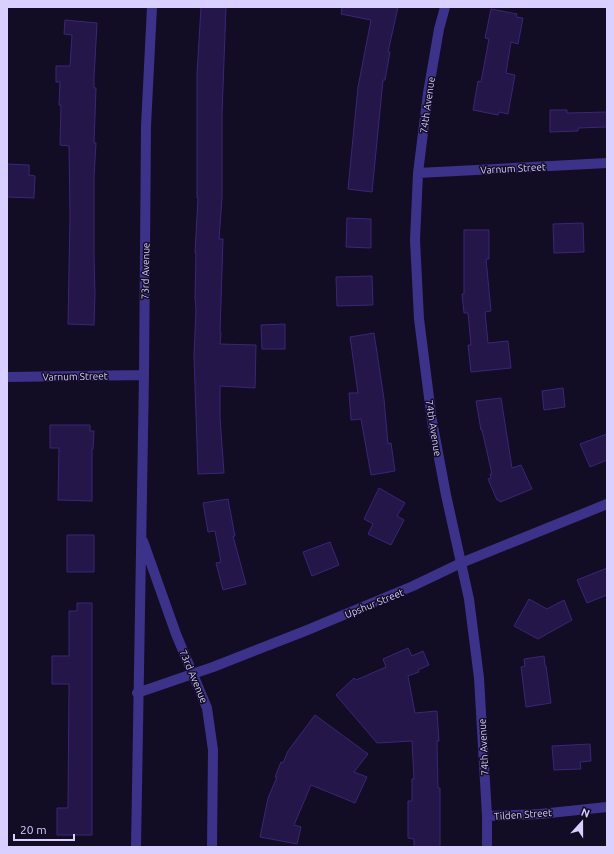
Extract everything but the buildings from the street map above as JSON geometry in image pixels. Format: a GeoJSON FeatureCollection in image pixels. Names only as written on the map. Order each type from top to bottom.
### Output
{"type":"FeatureCollection","features":[{"type":"Feature","properties":{"kind":"street","name":"73rd Avenue"},"geometry":{"type":"LineString","coordinates":[[136,847],[144,375],[146,126],[152,7]]}},
{"type":"Feature","properties":{"kind":"street","name":"74th Avenue"},"geometry":{"type":"LineString","coordinates":[[445,7],[439,29],[428,93],[418,173],[415,240],[418,319],[432,421],[446,495],[469,599],[480,678],[487,816],[487,847]]}},
{"type":"Feature","properties":{"kind":"street","name":"Varnum Street"},"geometry":{"type":"LineString","coordinates":[[418,173],[607,163]]}},
{"type":"Feature","properties":{"kind":"street","name":"Varnum Street"},"geometry":{"type":"LineString","coordinates":[[7,377],[144,375]]}},
{"type":"Feature","properties":{"kind":"street","name":"Upshur Street"},"geometry":{"type":"LineString","coordinates":[[138,693],[194,674],[298,634],[413,586],[461,563],[607,504]]}},
{"type":"Feature","properties":{"kind":"street","name":"73rd Avenue"},"geometry":{"type":"LineString","coordinates":[[141,536],[176,634],[207,708],[213,750],[212,847]]}},
{"type":"Feature","properties":{"kind":"street","name":"Tilden Street"},"geometry":{"type":"LineString","coordinates":[[487,816],[540,814],[607,807]]}}]}
